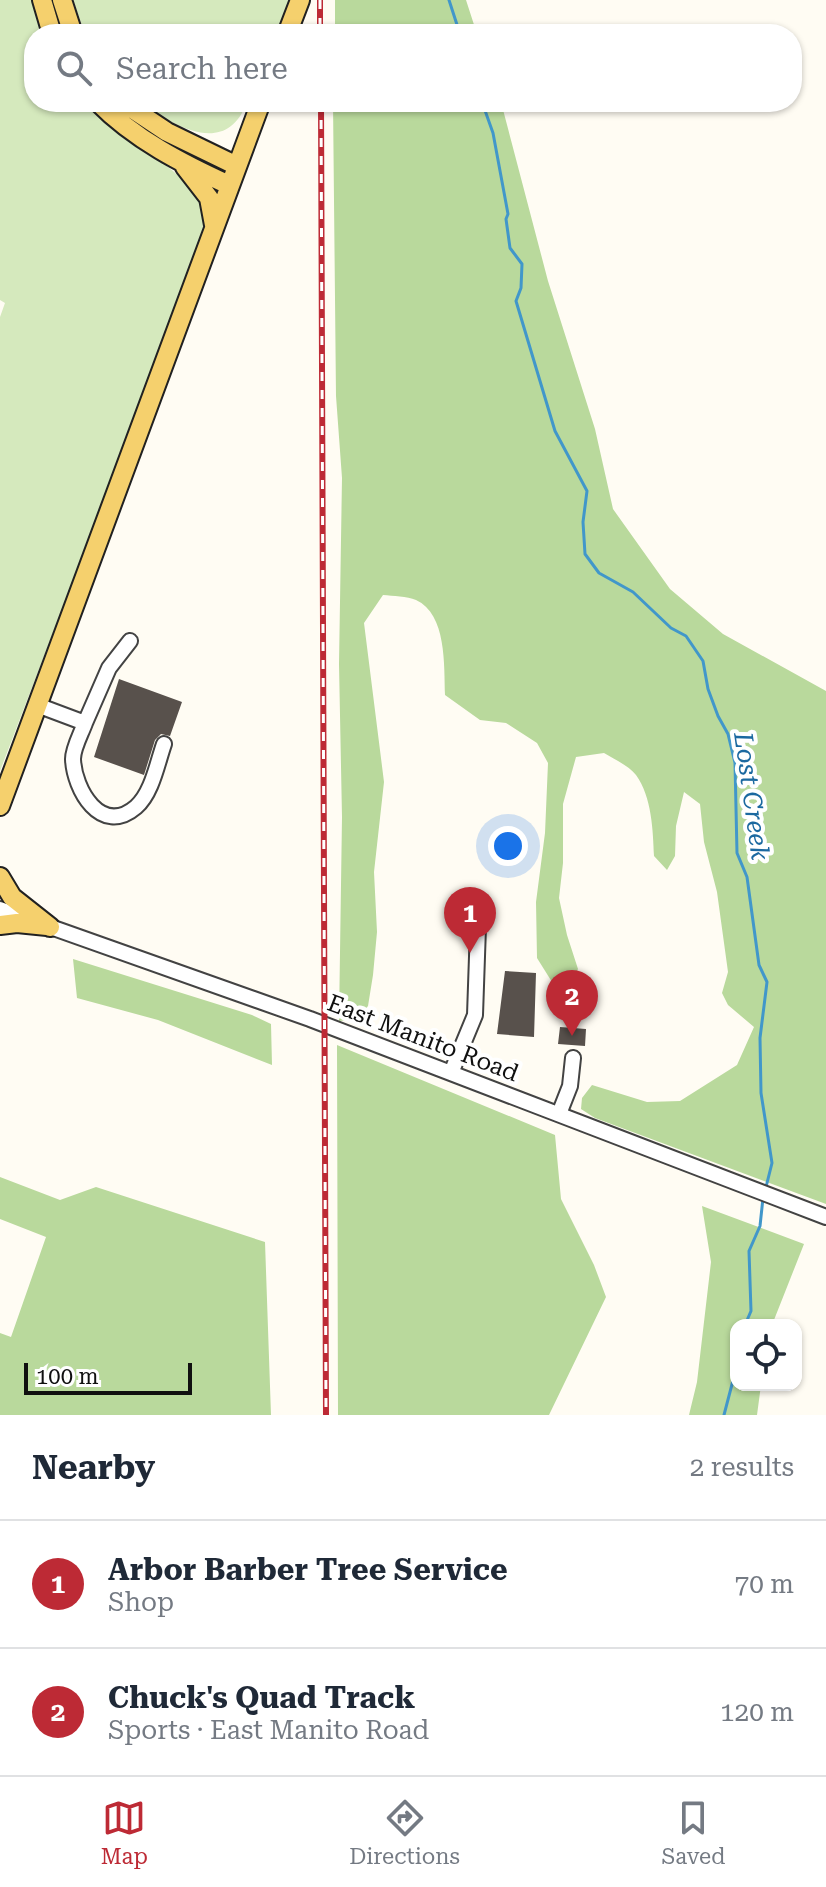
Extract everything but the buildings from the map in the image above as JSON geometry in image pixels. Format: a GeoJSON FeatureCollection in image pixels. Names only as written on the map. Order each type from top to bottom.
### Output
{"type":"FeatureCollection","features":[{"type":"Feature","properties":{"kind":"main road"},"geometry":{"type":"LineString","coordinates":[[42,0],[49,24]]}},
{"type":"Feature","properties":{"kind":"main road"},"geometry":{"type":"LineString","coordinates":[[62,0],[70,24]]}},
{"type":"Feature","properties":{"kind":"main road"},"geometry":{"type":"LineString","coordinates":[[291,24],[300,0]]}},
{"type":"Feature","properties":{"kind":"main road"},"geometry":{"type":"LineString","coordinates":[[110,112],[184,165],[229,185]]}},
{"type":"Feature","properties":{"kind":"main road"},"geometry":{"type":"LineString","coordinates":[[137,112],[167,132],[237,166]]}},
{"type":"Feature","properties":{"kind":"main road"},"geometry":{"type":"LineString","coordinates":[[0,806],[257,112]]}},
{"type":"Feature","properties":{"kind":"main road"},"geometry":{"type":"LineString","coordinates":[[184,165],[209,198],[214,225]]}},
{"type":"Feature","properties":{"kind":"main road"},"geometry":{"type":"LineString","coordinates":[[0,877],[12,897],[50,927]]}},
{"type":"Feature","properties":{"kind":"main road"},"geometry":{"type":"LineString","coordinates":[[0,925],[17,923],[50,927]]}},
{"type":"Feature","properties":{"kind":"street"},"geometry":{"type":"LineString","coordinates":[[130,641],[109,668],[72,756],[88,805],[100,813],[118,815],[135,807],[148,789],[164,744]]}},
{"type":"Feature","properties":{"kind":"street"},"geometry":{"type":"LineString","coordinates":[[37,705],[85,723]]}},
{"type":"Feature","properties":{"kind":"street","name":"East Manito Road"},"geometry":{"type":"LineString","coordinates":[[0,909],[310,1019],[826,1217]]}},
{"type":"Feature","properties":{"kind":"street"},"geometry":{"type":"LineString","coordinates":[[451,1073],[475,1015],[478,927]]}},
{"type":"Feature","properties":{"kind":"street"},"geometry":{"type":"LineString","coordinates":[[559,1114],[570,1086],[573,1058]]}},
{"type":"Feature","properties":{"kind":"green space"},"geometry":{"type":"Polygon","coordinates":[[[0,0],[32,0],[39,24],[24,24],[24,112],[97,112],[196,193],[202,204],[203,224],[187,283],[0,771],[0,317],[5,303],[0,300],[0,0]]]}},
{"type":"Feature","properties":{"kind":"green space"},"geometry":{"type":"Polygon","coordinates":[[[73,0],[293,0],[282,24],[81,24],[73,0]]]}},
{"type":"Feature","properties":{"kind":"green space"},"geometry":{"type":"Polygon","coordinates":[[[335,0],[466,0],[474,24],[335,24],[335,0]]]}},
{"type":"Feature","properties":{"kind":"green space"},"geometry":{"type":"Polygon","coordinates":[[[156,112],[242,112],[226,129],[213,133],[198,132],[156,112]]]}},
{"type":"Feature","properties":{"kind":"green space"},"geometry":{"type":"Polygon","coordinates":[[[333,112],[504,112],[548,281],[595,429],[613,509],[670,589],[723,634],[826,691],[826,1204],[595,1118],[581,1109],[582,1098],[592,1085],[647,1102],[680,1101],[737,1065],[754,1027],[728,1005],[722,993],[728,972],[700,804],[684,792],[676,826],[675,856],[667,870],[654,856],[648,804],[636,775],[604,753],[576,757],[563,804],[563,863],[559,898],[578,969],[569,986],[552,982],[537,958],[536,902],[545,833],[548,763],[537,743],[506,723],[480,720],[445,695],[444,656],[439,629],[426,607],[404,597],[383,595],[364,623],[384,782],[374,872],[377,932],[368,1006],[357,1019],[339,1021],[342,478],[336,396],[333,112]]]}},
{"type":"Feature","properties":{"kind":"green space"},"geometry":{"type":"Polygon","coordinates":[[[73,959],[252,1015],[271,1024],[272,1065],[158,1020],[77,998],[73,959]]]}},
{"type":"Feature","properties":{"kind":"green space"},"geometry":{"type":"Polygon","coordinates":[[[337,1045],[555,1135],[561,1199],[594,1265],[606,1297],[549,1415],[338,1415],[337,1045]]]}},
{"type":"Feature","properties":{"kind":"green space"},"geometry":{"type":"Polygon","coordinates":[[[0,1177],[60,1200],[96,1187],[265,1242],[271,1415],[0,1415],[0,1333],[11,1337],[46,1237],[0,1219],[0,1177]]]}},
{"type":"Feature","properties":{"kind":"green space"},"geometry":{"type":"Polygon","coordinates":[[[702,1206],[804,1244],[774,1319],[730,1319],[730,1391],[760,1391],[757,1415],[689,1415],[697,1382],[711,1262],[702,1206]]]}},
{"type":"Feature","properties":{"kind":"waterway","name":"Lost Creek"},"geometry":{"type":"LineString","coordinates":[[449,0],[457,24]]}},
{"type":"Feature","properties":{"kind":"waterway","name":"Lost Creek"},"geometry":{"type":"LineString","coordinates":[[486,112],[493,133],[508,214],[510,248],[522,264],[521,288],[516,301],[555,431],[587,491],[583,522],[585,554],[599,573],[633,592],[671,628],[686,636],[703,661],[708,689],[728,734],[735,763],[737,853],[747,877],[759,965],[767,982],[760,1038],[761,1093],[772,1163],[766,1187]]}},
{"type":"Feature","properties":{"kind":"waterway","name":"Lost Creek"},"geometry":{"type":"LineString","coordinates":[[748,1319],[751,1311],[749,1251],[760,1226],[763,1198]]}},
{"type":"Feature","properties":{"kind":"waterway","name":"Lost Creek"},"geometry":{"type":"LineString","coordinates":[[724,1415],[730,1391]]}},
{"type":"Feature","properties":{"kind":"railway"},"geometry":{"type":"LineString","coordinates":[[320,0],[320,24]]}},
{"type":"Feature","properties":{"kind":"railway"},"geometry":{"type":"LineString","coordinates":[[321,112],[326,1415]]}},
{"type":"Feature","properties":{"kind":"place","name":"Arbor Barber Tree Service"},"geometry":{"type":"Point","coordinates":[470,953]}},
{"type":"Feature","properties":{"kind":"place","name":"Chuck's Quad Track"},"geometry":{"type":"Point","coordinates":[572,1036]}}]}
